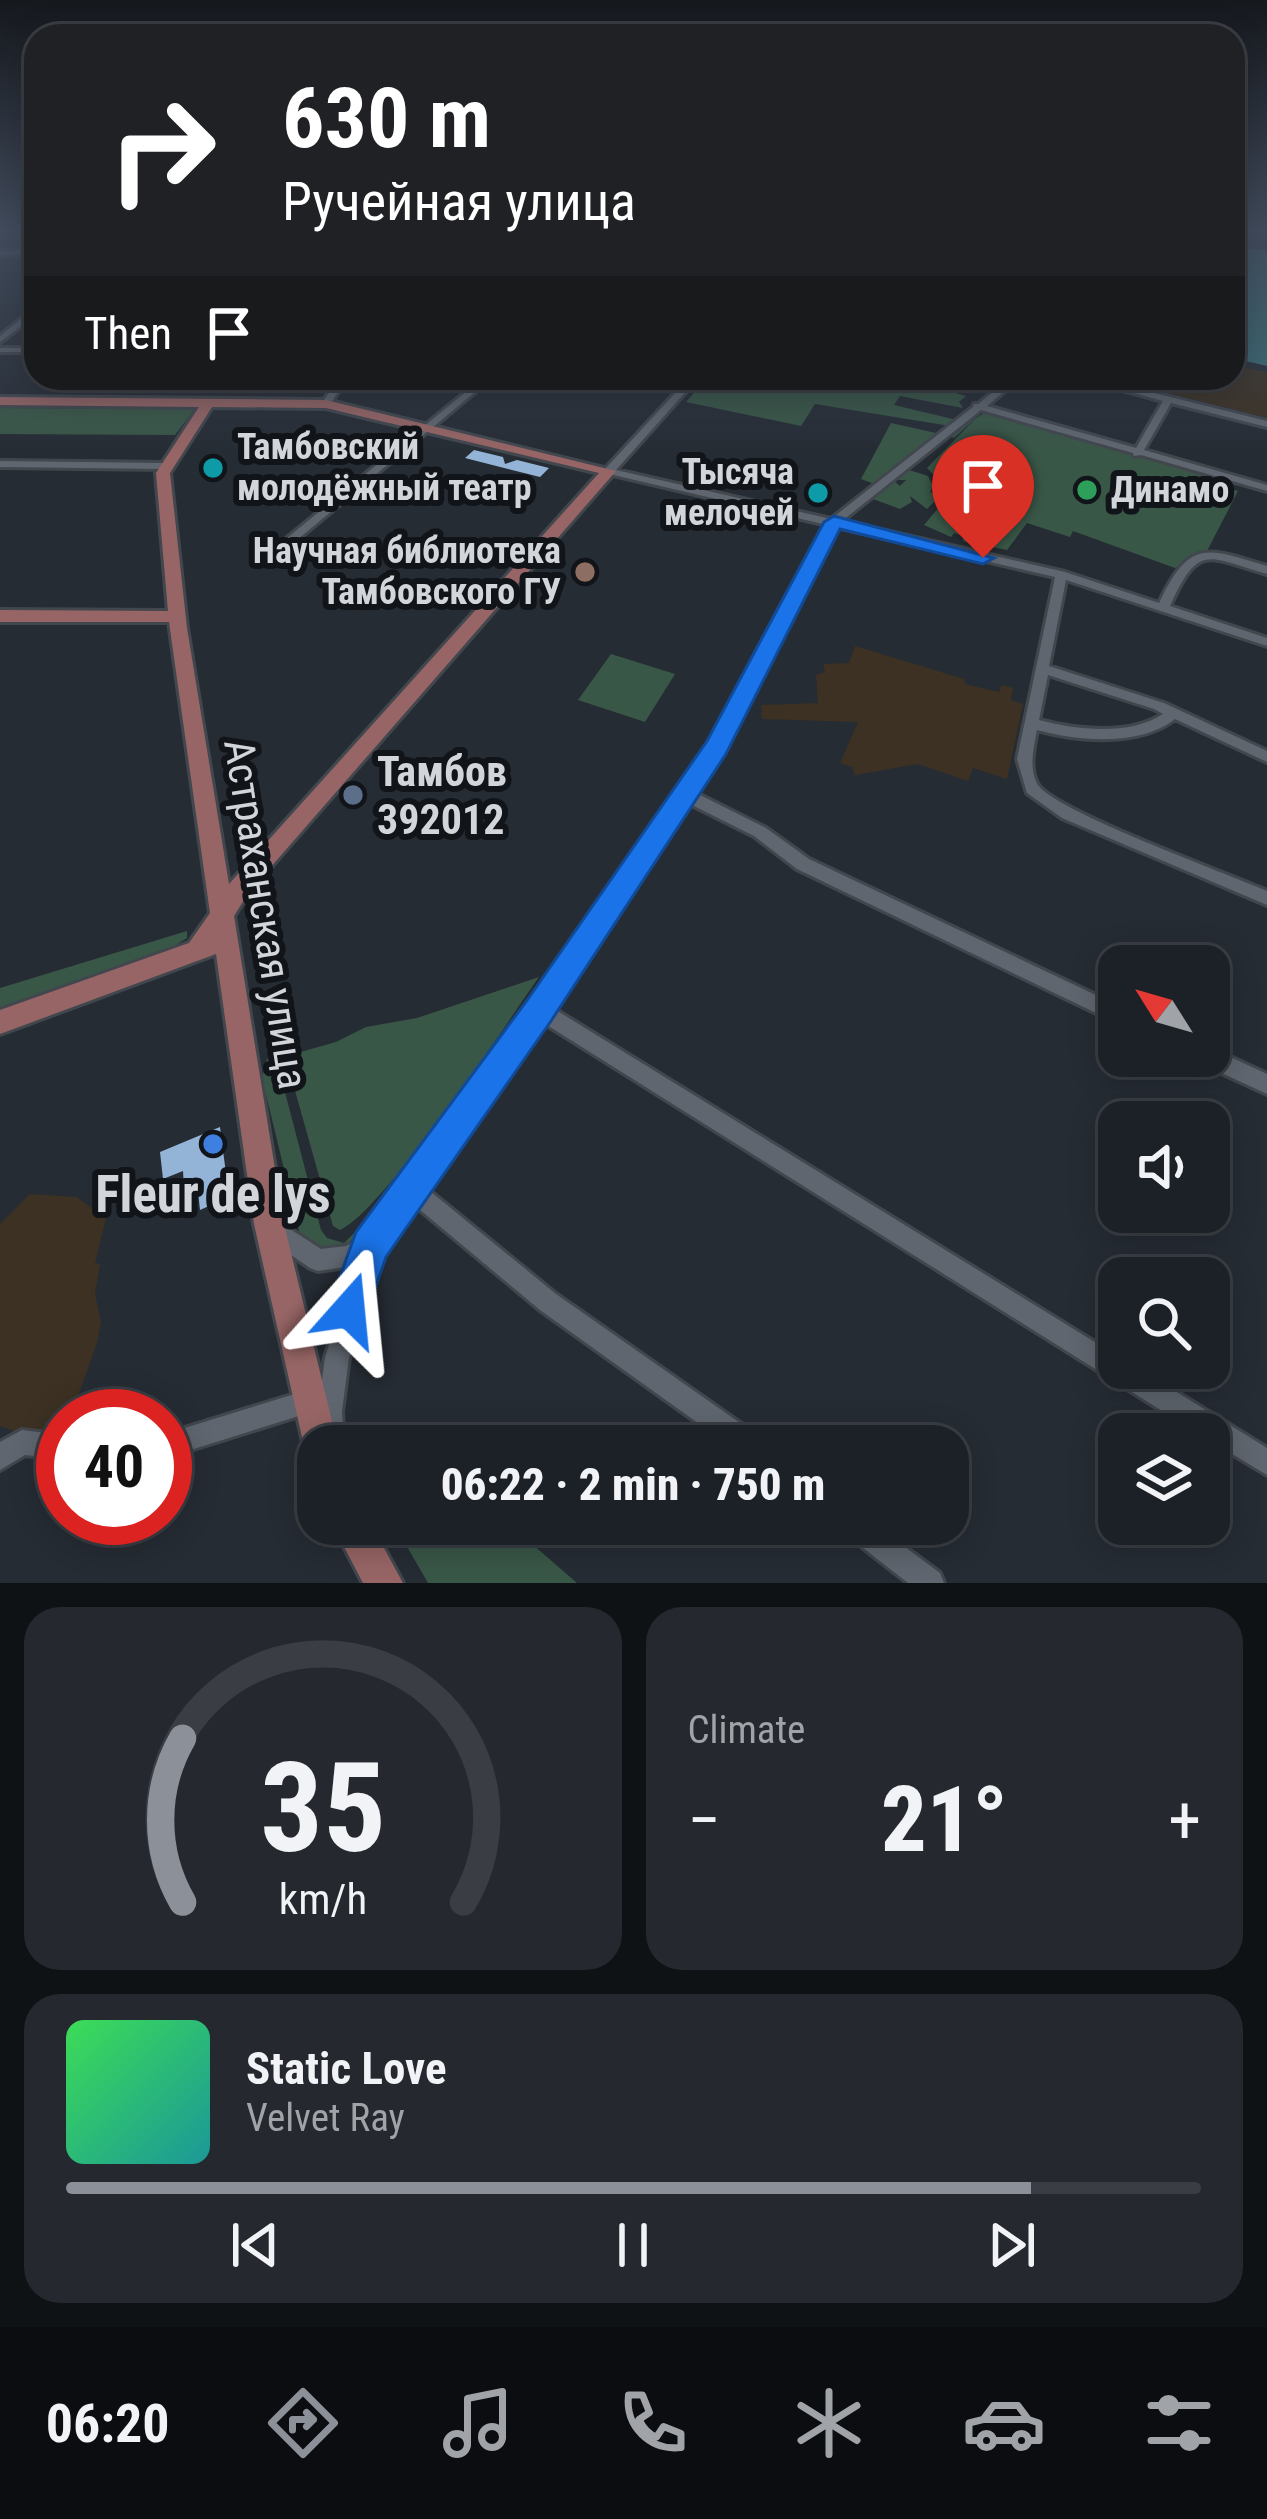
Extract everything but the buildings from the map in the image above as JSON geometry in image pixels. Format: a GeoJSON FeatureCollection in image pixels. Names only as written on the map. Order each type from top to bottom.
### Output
{"type":"FeatureCollection","features":[{"type":"Feature","properties":{"kind":"main road"},"geometry":{"type":"LineString","coordinates":[[0,401],[326,404],[608,471],[242,885],[222,928],[197,952],[0,1022]]}},
{"type":"Feature","properties":{"kind":"main road"},"geometry":{"type":"LineString","coordinates":[[165,466],[208,403]]}},
{"type":"Feature","properties":{"kind":"main road","name":"Астраханская улица"},"geometry":{"type":"LineString","coordinates":[[165,466],[177,617],[269,1224],[318,1425]]}},
{"type":"Feature","properties":{"kind":"main road"},"geometry":{"type":"LineString","coordinates":[[0,616],[177,617]]}},
{"type":"Feature","properties":{"kind":"main road"},"geometry":{"type":"LineString","coordinates":[[360,1545],[376,1579]]}},
{"type":"Feature","properties":{"kind":"street"},"geometry":{"type":"LineString","coordinates":[[0,340],[24,321]]}},
{"type":"Feature","properties":{"kind":"street"},"geometry":{"type":"LineString","coordinates":[[326,404],[335,390]]}},
{"type":"Feature","properties":{"kind":"street"},"geometry":{"type":"LineString","coordinates":[[265,562],[473,390]]}},
{"type":"Feature","properties":{"kind":"street"},"geometry":{"type":"LineString","coordinates":[[608,471],[683,390]]}},
{"type":"Feature","properties":{"kind":"street"},"geometry":{"type":"LineString","coordinates":[[331,1425],[337,1358],[370,1246],[686,795],[834,522],[999,390]]}},
{"type":"Feature","properties":{"kind":"street"},"geometry":{"type":"LineString","coordinates":[[1132,390],[1267,424]]}},
{"type":"Feature","properties":{"kind":"street"},"geometry":{"type":"LineString","coordinates":[[1137,454],[1169,399]]}},
{"type":"Feature","properties":{"kind":"street"},"geometry":{"type":"LineString","coordinates":[[977,406],[1267,488]]}},
{"type":"Feature","properties":{"kind":"street"},"geometry":{"type":"LineString","coordinates":[[0,464],[165,466]]}},
{"type":"Feature","properties":{"kind":"street"},"geometry":{"type":"LineString","coordinates":[[608,471],[1061,575],[1267,643]]}},
{"type":"Feature","properties":{"kind":"street"},"geometry":{"type":"LineString","coordinates":[[1163,608],[1180,567],[1196,556],[1212,554],[1267,570]]}},
{"type":"Feature","properties":{"kind":"street"},"geometry":{"type":"LineString","coordinates":[[1061,575],[1024,759],[1032,789],[1067,814],[1267,898]]}},
{"type":"Feature","properties":{"kind":"street"},"geometry":{"type":"LineString","coordinates":[[1041,668],[1174,713],[1267,757]]}},
{"type":"Feature","properties":{"kind":"street"},"geometry":{"type":"LineString","coordinates":[[1031,723],[1058,733],[1107,733],[1161,724],[1174,713]]}},
{"type":"Feature","properties":{"kind":"street"},"geometry":{"type":"LineString","coordinates":[[686,795],[760,832],[803,864],[1098,1005]]}},
{"type":"Feature","properties":{"kind":"street"},"geometry":{"type":"LineString","coordinates":[[539,1010],[1267,1462]]}},
{"type":"Feature","properties":{"kind":"street"},"geometry":{"type":"LineString","coordinates":[[1230,1067],[1267,1084]]}},
{"type":"Feature","properties":{"kind":"street"},"geometry":{"type":"LineString","coordinates":[[412,1190],[548,1302],[721,1425]]}},
{"type":"Feature","properties":{"kind":"street"},"geometry":{"type":"LineString","coordinates":[[269,1224],[289,1243],[318,1259],[348,1256],[370,1246]]}},
{"type":"Feature","properties":{"kind":"street"},"geometry":{"type":"LineString","coordinates":[[192,1438],[314,1401]]}},
{"type":"Feature","properties":{"kind":"street"},"geometry":{"type":"LineString","coordinates":[[0,1456],[22,1442],[36,1444]]}},
{"type":"Feature","properties":{"kind":"street"},"geometry":{"type":"LineString","coordinates":[[880,1545],[930,1583]]}},
{"type":"Feature","properties":{"kind":"shaded area"},"geometry":{"type":"Polygon","coordinates":[[[1245,368],[1267,372],[1267,418],[1157,390],[1245,390],[1245,368]]]}},
{"type":"Feature","properties":{"kind":"shaded area"},"geometry":{"type":"Polygon","coordinates":[[[855,646],[964,679],[965,684],[999,692],[1002,685],[1013,688],[1011,700],[1023,704],[1007,779],[973,768],[968,781],[918,764],[855,775],[852,767],[840,763],[858,722],[762,719],[761,705],[818,703],[816,675],[825,672],[823,664],[849,663],[855,646]]]}},
{"type":"Feature","properties":{"kind":"shaded area"},"geometry":{"type":"Polygon","coordinates":[[[30,1194],[77,1197],[91,1208],[109,1206],[95,1263],[100,1264],[95,1294],[101,1322],[97,1343],[81,1389],[36,1389],[36,1436],[0,1426],[0,1224],[30,1194]]]}},
{"type":"Feature","properties":{"kind":"green space"},"geometry":{"type":"Polygon","coordinates":[[[696,390],[945,390],[966,396],[959,402],[963,408],[900,396],[894,405],[957,420],[950,426],[815,404],[801,426],[686,402],[696,390]]]}},
{"type":"Feature","properties":{"kind":"green space"},"geometry":{"type":"Polygon","coordinates":[[[0,408],[195,409],[175,435],[0,434],[0,408]]]}},
{"type":"Feature","properties":{"kind":"green space","name":"Динамо"},"geometry":{"type":"Polygon","coordinates":[[[984,413],[1218,478],[1216,485],[1238,491],[1207,551],[1175,568],[1073,531],[1070,537],[1027,523],[1007,550],[963,541],[964,536],[954,533],[951,537],[924,525],[945,500],[938,498],[927,509],[910,496],[912,502],[900,509],[873,499],[894,481],[900,486],[906,480],[896,480],[909,470],[928,476],[933,486],[930,492],[938,495],[942,483],[927,468],[984,413]]]}},
{"type":"Feature","properties":{"kind":"green space"},"geometry":{"type":"Polygon","coordinates":[[[891,423],[945,435],[880,486],[861,479],[891,423]]]}},
{"type":"Feature","properties":{"kind":"green space"},"geometry":{"type":"Polygon","coordinates":[[[611,654],[675,674],[645,722],[578,700],[611,654]]]}},
{"type":"Feature","properties":{"kind":"green space"},"geometry":{"type":"Polygon","coordinates":[[[187,931],[187,938],[160,955],[0,1013],[0,988],[187,931]]]}},
{"type":"Feature","properties":{"kind":"green space"},"geometry":{"type":"Polygon","coordinates":[[[551,975],[367,1233],[350,1244],[331,1248],[306,1239],[299,1231],[262,1078],[267,1059],[275,1054],[321,1230],[327,1238],[344,1243],[381,1207],[551,975]]]}},
{"type":"Feature","properties":{"kind":"green space"},"geometry":{"type":"Polygon","coordinates":[[[539,977],[385,1189],[340,1230],[333,1226],[294,1087],[290,1055],[336,1042],[366,1027],[417,1018],[539,977]]]}},
{"type":"Feature","properties":{"kind":"green space"},"geometry":{"type":"Polygon","coordinates":[[[406,1545],[533,1545],[577,1583],[428,1583],[406,1545]]]}},
{"type":"Feature","properties":{"kind":"water"},"geometry":{"type":"Polygon","coordinates":[[[1245,307],[1267,307],[1267,366],[1245,361],[1245,307]]]}},
{"type":"Feature","properties":{"kind":"place","name":"Тамбовский молодёжный театр"},"geometry":{"type":"Point","coordinates":[213,468]}},
{"type":"Feature","properties":{"kind":"place","name":"Динамо"},"geometry":{"type":"Point","coordinates":[1087,490]}},
{"type":"Feature","properties":{"kind":"place","name":"Тысяча мелочей"},"geometry":{"type":"Point","coordinates":[818,493]}},
{"type":"Feature","properties":{"kind":"place","name":"Научная библиотека Тамбовского ГУ"},"geometry":{"type":"Point","coordinates":[585,572]}},
{"type":"Feature","properties":{"kind":"place","name":"Тамбов 392012"},"geometry":{"type":"Point","coordinates":[353,795]}},
{"type":"Feature","properties":{"kind":"place","name":"Fleur de lys"},"geometry":{"type":"Point","coordinates":[213,1144]}},
{"type":"Feature","properties":{"kind":"route"},"geometry":{"type":"LineString","coordinates":[[349,1310],[370,1246],[539,1010],[716,747],[834,522],[983,558]]}}]}
